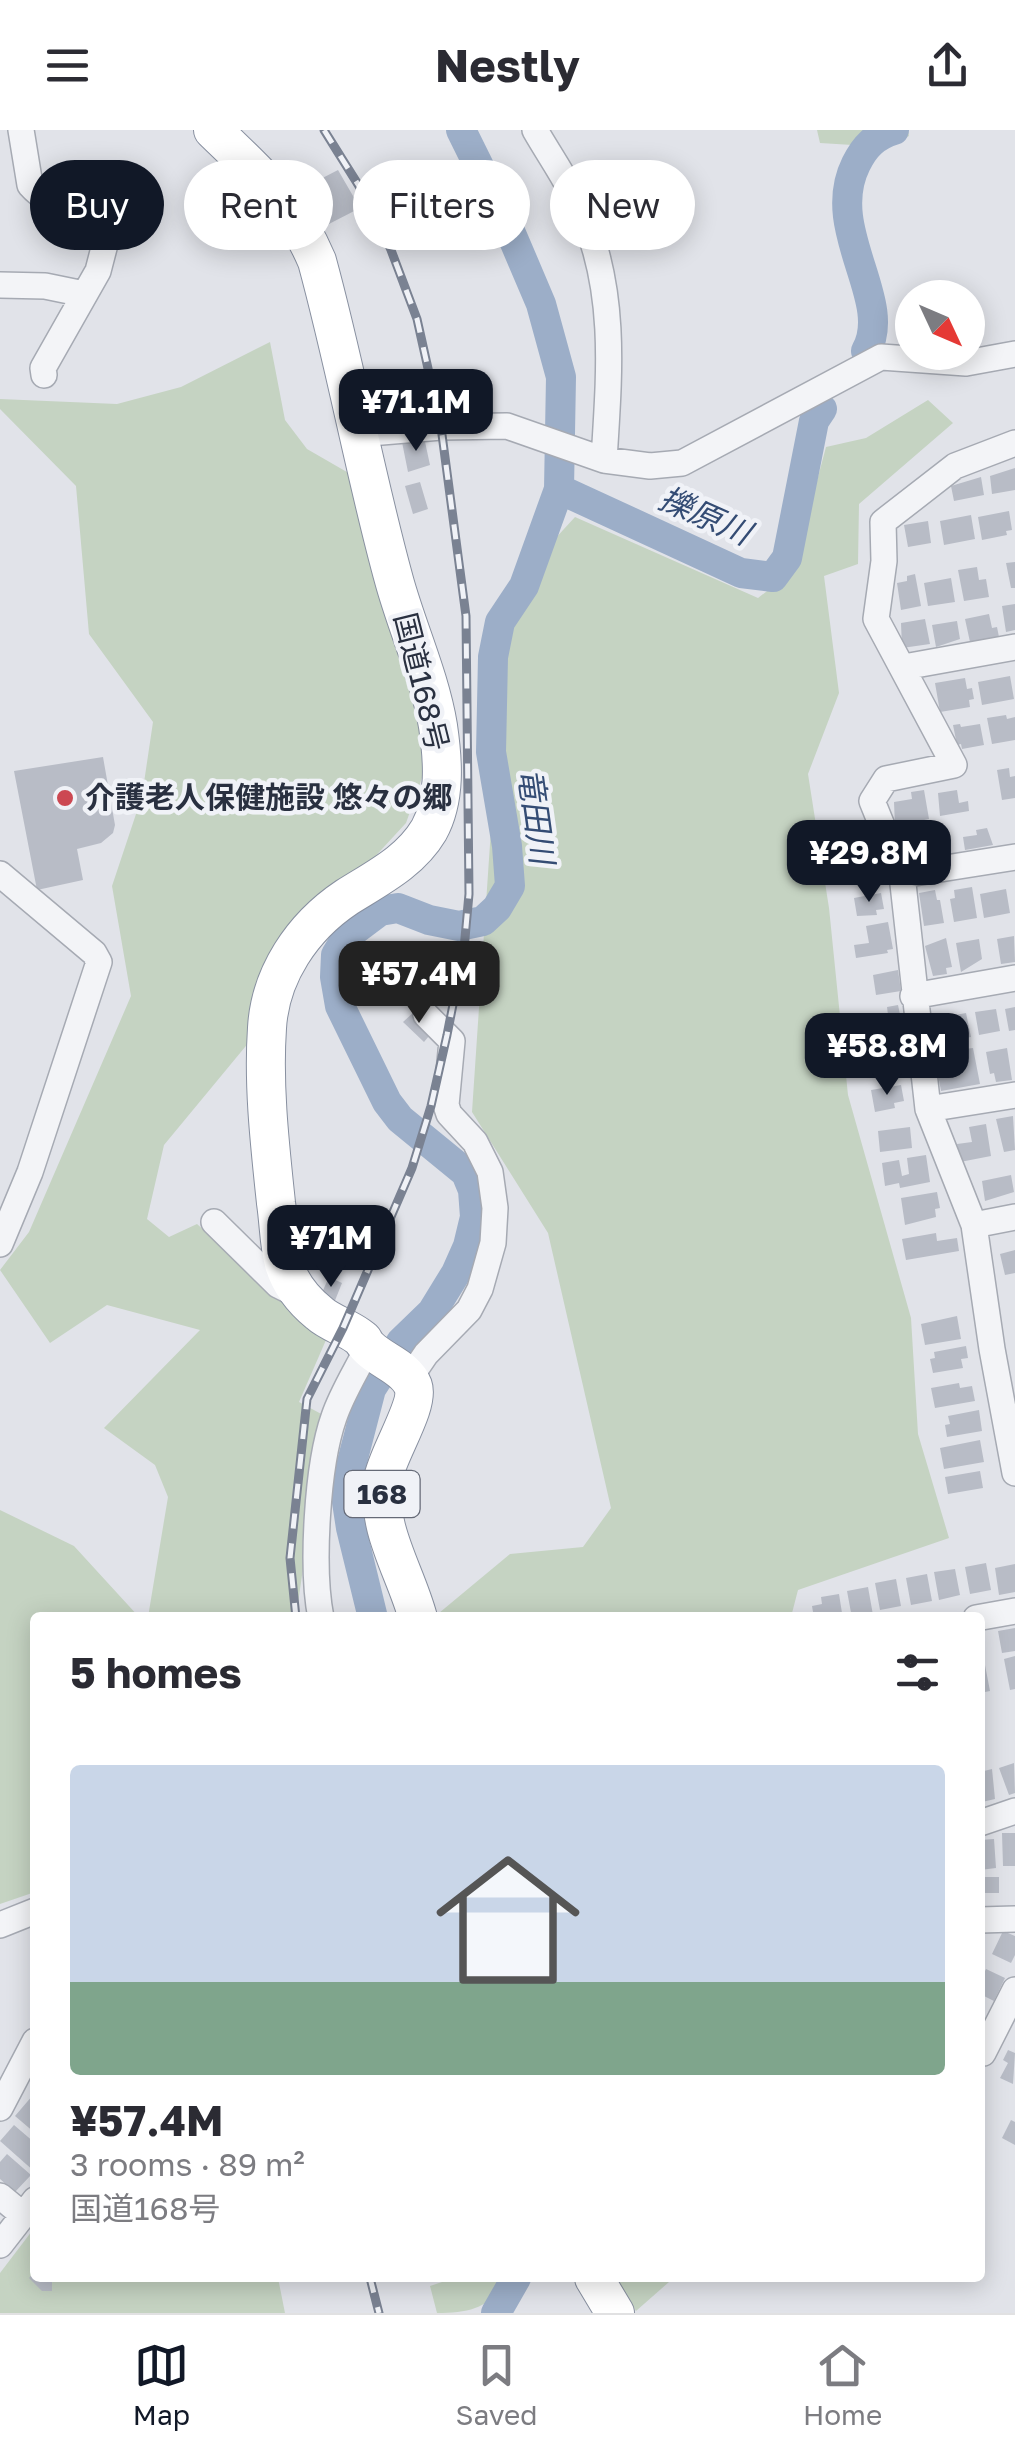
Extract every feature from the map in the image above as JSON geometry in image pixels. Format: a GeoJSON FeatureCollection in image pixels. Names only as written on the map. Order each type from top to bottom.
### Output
{"type":"FeatureCollection","features":[{"type":"Feature","properties":{"kind":"highway","name":"国道168号"},"geometry":{"type":"LineString","coordinates":[[212,130],[284,200],[304,232],[325,290],[394,581],[438,723],[442,770],[440,802],[429,830],[392,870],[342,900],[314,927],[282,966],[270,996],[266,1082],[271,1157],[283,1260],[297,1290]]}},
{"type":"Feature","properties":{"kind":"highway"},"geometry":{"type":"LineString","coordinates":[[297,1290],[316,1310],[356,1334],[390,1364]]}},
{"type":"Feature","properties":{"kind":"highway","name":"168"},"geometry":{"type":"LineString","coordinates":[[390,1364],[415,1395],[387,1460],[381,1499],[386,1532],[416,1612]]}},
{"type":"Feature","properties":{"kind":"highway"},"geometry":{"type":"LineString","coordinates":[[596,2282],[615,2313]]}},
{"type":"Feature","properties":{"kind":"street"},"geometry":{"type":"LineString","coordinates":[[22,130],[30,185],[48,200],[86,212],[105,244],[104,256],[76,315],[43,368],[44,374]]}},
{"type":"Feature","properties":{"kind":"street"},"geometry":{"type":"LineString","coordinates":[[535,130],[584,216],[606,291],[610,347],[594,457]]}},
{"type":"Feature","properties":{"kind":"street"},"geometry":{"type":"LineString","coordinates":[[0,285],[45,286],[84,294]]}},
{"type":"Feature","properties":{"kind":"street"},"geometry":{"type":"LineString","coordinates":[[358,434],[507,426],[594,457],[650,466],[682,464],[880,357],[966,363],[1015,354]]}},
{"type":"Feature","properties":{"kind":"street"},"geometry":{"type":"LineString","coordinates":[[1015,443],[955,466],[883,522],[884,561],[876,619],[954,765],[886,779],[872,801],[902,875],[928,1109],[974,1224],[1004,1347],[1015,1472]]}},
{"type":"Feature","properties":{"kind":"street"},"geometry":{"type":"LineString","coordinates":[[904,667],[1015,647]]}},
{"type":"Feature","properties":{"kind":"street"},"geometry":{"type":"LineString","coordinates":[[902,875],[1015,857]]}},
{"type":"Feature","properties":{"kind":"street"},"geometry":{"type":"LineString","coordinates":[[0,874],[94,953],[99,962],[30,1172],[0,1244]]}},
{"type":"Feature","properties":{"kind":"street"},"geometry":{"type":"LineString","coordinates":[[913,996],[1015,978]]}},
{"type":"Feature","properties":{"kind":"street"},"geometry":{"type":"LineString","coordinates":[[320,1612],[320,1499],[334,1417],[390,1364],[426,1354],[469,1310],[494,1243],[490,1172],[475,1142],[449,1114],[446,1105],[452,1040],[426,1015]]}},
{"type":"Feature","properties":{"kind":"street"},"geometry":{"type":"LineString","coordinates":[[928,1109],[1015,1094]]}},
{"type":"Feature","properties":{"kind":"street"},"geometry":{"type":"LineString","coordinates":[[974,1224],[1015,1217]]}},
{"type":"Feature","properties":{"kind":"street"},"geometry":{"type":"LineString","coordinates":[[214,1222],[278,1285],[292,1292],[297,1290]]}},
{"type":"Feature","properties":{"kind":"street"},"geometry":{"type":"LineString","coordinates":[[985,1617],[1015,1612]]}},
{"type":"Feature","properties":{"kind":"street"},"geometry":{"type":"LineString","coordinates":[[985,1821],[1015,1811]]}},
{"type":"Feature","properties":{"kind":"street"},"geometry":{"type":"LineString","coordinates":[[0,1925],[30,1913]]}},
{"type":"Feature","properties":{"kind":"street"},"geometry":{"type":"LineString","coordinates":[[985,1920],[1015,1918]]}},
{"type":"Feature","properties":{"kind":"street"},"geometry":{"type":"LineString","coordinates":[[985,2049],[1015,1990]]}},
{"type":"Feature","properties":{"kind":"street"},"geometry":{"type":"LineString","coordinates":[[3,2092],[30,2049]]}},
{"type":"Feature","properties":{"kind":"street"},"geometry":{"type":"LineString","coordinates":[[0,2196],[29,2207],[0,2245]]}},
{"type":"Feature","properties":{"kind":"green space"},"geometry":{"type":"Polygon","coordinates":[[[817,130],[908,130],[909,136],[885,147],[820,143],[817,130]]]}},
{"type":"Feature","properties":{"kind":"green space"},"geometry":{"type":"Polygon","coordinates":[[[270,342],[285,420],[307,449],[359,479],[418,700],[423,775],[406,823],[370,862],[250,1041],[164,1145],[147,1219],[169,1237],[197,1224],[326,1340],[299,1402],[325,1416],[297,1612],[149,1612],[168,1497],[155,1465],[104,1428],[200,1330],[107,1305],[50,1343],[0,1270],[29,1232],[131,996],[112,886],[142,796],[153,722],[89,634],[76,486],[0,409],[0,399],[117,404],[181,387],[270,342]]]}},
{"type":"Feature","properties":{"kind":"green space"},"geometry":{"type":"Polygon","coordinates":[[[928,400],[953,423],[859,504],[858,564],[824,576],[839,693],[808,774],[829,908],[848,1095],[911,1318],[918,1434],[949,1538],[798,1590],[792,1612],[440,1612],[510,1554],[583,1547],[611,1508],[548,1233],[472,1112],[507,591],[575,517],[758,598],[793,571],[826,447],[866,438],[928,400]]]}},
{"type":"Feature","properties":{"kind":"green space"},"geometry":{"type":"Polygon","coordinates":[[[0,1510],[74,1546],[134,1612],[30,1612],[30,1894],[0,1904],[0,1510]]]}},
{"type":"Feature","properties":{"kind":"green space"},"geometry":{"type":"Polygon","coordinates":[[[30,2234],[30,2282],[279,2282],[285,2313],[0,2313],[0,2273],[30,2234]]]}},
{"type":"Feature","properties":{"kind":"green space"},"geometry":{"type":"Polygon","coordinates":[[[442,2282],[505,2282],[487,2302],[460,2312],[437,2313],[430,2286],[442,2282]]]}},
{"type":"Feature","properties":{"kind":"green space"},"geometry":{"type":"Polygon","coordinates":[[[616,2282],[669,2282],[636,2311],[616,2282]]]}},
{"type":"Feature","properties":{"kind":"building"},"geometry":{"type":"Polygon","coordinates":[[[338,170],[353,196],[353,212],[333,222],[333,173],[338,170]]]}},
{"type":"Feature","properties":{"kind":"building"},"geometry":{"type":"Polygon","coordinates":[[[424,437],[430,465],[408,472],[402,442],[424,437]]]}},
{"type":"Feature","properties":{"kind":"building"},"geometry":{"type":"Polygon","coordinates":[[[1015,468],[1015,490],[992,494],[990,476],[1015,468]]]}},
{"type":"Feature","properties":{"kind":"building"},"geometry":{"type":"Polygon","coordinates":[[[981,477],[984,495],[954,501],[951,486],[981,477]]]}},
{"type":"Feature","properties":{"kind":"building"},"geometry":{"type":"Polygon","coordinates":[[[420,482],[428,509],[413,514],[405,486],[420,482]]]}},
{"type":"Feature","properties":{"kind":"building"},"geometry":{"type":"Polygon","coordinates":[[[1009,511],[1012,530],[1006,531],[1007,535],[982,540],[978,517],[1009,511]]]}},
{"type":"Feature","properties":{"kind":"building"},"geometry":{"type":"Polygon","coordinates":[[[971,515],[975,539],[944,545],[940,521],[971,515]]]}},
{"type":"Feature","properties":{"kind":"building"},"geometry":{"type":"Polygon","coordinates":[[[928,521],[931,543],[908,547],[904,525],[928,521]]]}},
{"type":"Feature","properties":{"kind":"building"},"geometry":{"type":"Polygon","coordinates":[[[1015,562],[1015,588],[1011,588],[1006,563],[1015,562]]]}},
{"type":"Feature","properties":{"kind":"building"},"geometry":{"type":"Polygon","coordinates":[[[977,567],[979,580],[986,579],[989,597],[964,601],[958,570],[977,567]]]}},
{"type":"Feature","properties":{"kind":"building"},"geometry":{"type":"Polygon","coordinates":[[[915,574],[921,606],[901,610],[897,583],[915,574]]]}},
{"type":"Feature","properties":{"kind":"building"},"geometry":{"type":"Polygon","coordinates":[[[951,578],[955,602],[928,606],[924,583],[951,578]]]}},
{"type":"Feature","properties":{"kind":"building"},"geometry":{"type":"Polygon","coordinates":[[[1015,604],[1015,630],[1006,632],[1002,606],[1015,604]]]}},
{"type":"Feature","properties":{"kind":"building"},"geometry":{"type":"Polygon","coordinates":[[[989,614],[999,637],[970,642],[965,619],[989,614]]]}},
{"type":"Feature","properties":{"kind":"building"},"geometry":{"type":"Polygon","coordinates":[[[925,619],[930,644],[902,648],[901,623],[925,619]]]}},
{"type":"Feature","properties":{"kind":"building"},"geometry":{"type":"Polygon","coordinates":[[[957,621],[960,639],[936,647],[932,625],[957,621]]]}},
{"type":"Feature","properties":{"kind":"building"},"geometry":{"type":"Polygon","coordinates":[[[1010,676],[1014,699],[982,705],[978,682],[1010,676]]]}},
{"type":"Feature","properties":{"kind":"building"},"geometry":{"type":"Polygon","coordinates":[[[965,678],[974,699],[969,700],[970,707],[940,712],[935,683],[965,678]]]}},
{"type":"Feature","properties":{"kind":"building"},"geometry":{"type":"Polygon","coordinates":[[[1006,715],[1007,719],[1015,717],[1015,740],[992,744],[987,718],[1006,715]]]}},
{"type":"Feature","properties":{"kind":"building"},"geometry":{"type":"Polygon","coordinates":[[[980,724],[984,745],[962,749],[961,744],[957,745],[953,725],[980,724]]]}},
{"type":"Feature","properties":{"kind":"building","name":"介護老人保健施設 悠々の郷"},"geometry":{"type":"Polygon","coordinates":[[[103,757],[115,825],[113,833],[101,843],[77,849],[83,880],[37,890],[14,771],[103,757]]]}},
{"type":"Feature","properties":{"kind":"building"},"geometry":{"type":"Polygon","coordinates":[[[1009,768],[1010,777],[1015,776],[1015,798],[1002,800],[997,770],[1009,768]]]}},
{"type":"Feature","properties":{"kind":"building"},"geometry":{"type":"Polygon","coordinates":[[[924,790],[929,819],[895,826],[894,802],[912,799],[911,792],[924,790]]]}},
{"type":"Feature","properties":{"kind":"building"},"geometry":{"type":"Polygon","coordinates":[[[957,790],[959,803],[968,801],[969,811],[940,816],[938,793],[957,790]]]}},
{"type":"Feature","properties":{"kind":"building"},"geometry":{"type":"Polygon","coordinates":[[[937,824],[938,828],[944,827],[949,854],[921,859],[919,850],[914,851],[910,844],[908,829],[937,824]]]}},
{"type":"Feature","properties":{"kind":"building"},"geometry":{"type":"Polygon","coordinates":[[[987,828],[993,845],[965,850],[963,837],[977,835],[976,830],[987,828]]]}},
{"type":"Feature","properties":{"kind":"building"},"geometry":{"type":"Polygon","coordinates":[[[972,887],[977,918],[954,922],[950,899],[955,898],[954,890],[972,887]]]}},
{"type":"Feature","properties":{"kind":"building"},"geometry":{"type":"Polygon","coordinates":[[[1006,889],[1010,913],[984,918],[980,894],[1006,889]]]}},
{"type":"Feature","properties":{"kind":"building"},"geometry":{"type":"Polygon","coordinates":[[[935,890],[944,923],[924,926],[919,893],[935,890]]]}},
{"type":"Feature","properties":{"kind":"building"},"geometry":{"type":"Polygon","coordinates":[[[881,893],[884,909],[876,910],[877,915],[857,916],[854,898],[881,893]]]}},
{"type":"Feature","properties":{"kind":"building"},"geometry":{"type":"Polygon","coordinates":[[[888,922],[893,949],[856,958],[854,945],[869,943],[866,926],[888,922]]]}},
{"type":"Feature","properties":{"kind":"building"},"geometry":{"type":"Polygon","coordinates":[[[1014,936],[1015,962],[1001,964],[997,939],[1014,936]]]}},
{"type":"Feature","properties":{"kind":"building"},"geometry":{"type":"Polygon","coordinates":[[[946,938],[952,967],[946,968],[947,974],[933,976],[925,946],[946,938]]]}},
{"type":"Feature","properties":{"kind":"building"},"geometry":{"type":"Polygon","coordinates":[[[979,939],[982,959],[961,972],[956,943],[979,939]]]}},
{"type":"Feature","properties":{"kind":"building"},"geometry":{"type":"Polygon","coordinates":[[[396,946],[442,960],[434,1013],[408,1004],[412,979],[389,963],[396,946]]]}},
{"type":"Feature","properties":{"kind":"building"},"geometry":{"type":"Polygon","coordinates":[[[898,970],[901,991],[876,995],[873,975],[898,970]]]}},
{"type":"Feature","properties":{"kind":"building"},"geometry":{"type":"Polygon","coordinates":[[[898,1005],[902,1024],[895,1025],[897,1038],[880,1041],[876,1017],[888,1015],[887,1007],[898,1005]]]}},
{"type":"Feature","properties":{"kind":"building"},"geometry":{"type":"Polygon","coordinates":[[[1015,1007],[1015,1030],[1009,1031],[1005,1009],[1015,1007]]]}},
{"type":"Feature","properties":{"kind":"building"},"geometry":{"type":"Polygon","coordinates":[[[996,1009],[1000,1031],[979,1035],[975,1012],[996,1009]]]}},
{"type":"Feature","properties":{"kind":"building"},"geometry":{"type":"Polygon","coordinates":[[[415,1011],[434,1030],[424,1042],[403,1022],[415,1011]]]}},
{"type":"Feature","properties":{"kind":"building"},"geometry":{"type":"Polygon","coordinates":[[[966,1013],[971,1037],[949,1041],[948,1035],[937,1037],[934,1019],[966,1013]]]}},
{"type":"Feature","properties":{"kind":"building"},"geometry":{"type":"Polygon","coordinates":[[[973,1048],[980,1084],[941,1091],[937,1069],[948,1068],[947,1062],[957,1060],[956,1050],[973,1048]]]}},
{"type":"Feature","properties":{"kind":"building"},"geometry":{"type":"Polygon","coordinates":[[[1007,1048],[1012,1080],[996,1082],[994,1073],[990,1074],[986,1052],[1007,1048]]]}},
{"type":"Feature","properties":{"kind":"building"},"geometry":{"type":"Polygon","coordinates":[[[901,1085],[904,1101],[894,1103],[895,1108],[875,1112],[871,1090],[901,1085]]]}},
{"type":"Feature","properties":{"kind":"building"},"geometry":{"type":"Polygon","coordinates":[[[1013,1116],[1015,1150],[1004,1152],[996,1119],[1013,1116]]]}},
{"type":"Feature","properties":{"kind":"building"},"geometry":{"type":"Polygon","coordinates":[[[986,1124],[991,1156],[960,1162],[957,1144],[972,1142],[969,1127],[986,1124]]]}},
{"type":"Feature","properties":{"kind":"building"},"geometry":{"type":"Polygon","coordinates":[[[910,1127],[912,1148],[880,1152],[878,1131],[910,1127]]]}},
{"type":"Feature","properties":{"kind":"building"},"geometry":{"type":"Polygon","coordinates":[[[926,1155],[930,1182],[900,1188],[899,1183],[885,1186],[882,1163],[899,1160],[902,1176],[909,1174],[907,1158],[926,1155]]]}},
{"type":"Feature","properties":{"kind":"building"},"geometry":{"type":"Polygon","coordinates":[[[1011,1175],[1014,1192],[985,1201],[982,1181],[1011,1175]]]}},
{"type":"Feature","properties":{"kind":"building"},"geometry":{"type":"Polygon","coordinates":[[[937,1192],[940,1208],[935,1209],[936,1217],[905,1225],[901,1198],[937,1192]]]}},
{"type":"Feature","properties":{"kind":"building"},"geometry":{"type":"Polygon","coordinates":[[[936,1233],[937,1241],[957,1238],[959,1251],[906,1260],[902,1239],[936,1233]]]}},
{"type":"Feature","properties":{"kind":"building"},"geometry":{"type":"Polygon","coordinates":[[[1015,1250],[1015,1273],[1005,1275],[1000,1254],[1015,1250]]]}},
{"type":"Feature","properties":{"kind":"building"},"geometry":{"type":"Polygon","coordinates":[[[329,1277],[342,1283],[334,1303],[320,1297],[329,1277]]]}},
{"type":"Feature","properties":{"kind":"building"},"geometry":{"type":"Polygon","coordinates":[[[957,1316],[961,1339],[925,1345],[921,1324],[957,1316]]]}},
{"type":"Feature","properties":{"kind":"building"},"geometry":{"type":"Polygon","coordinates":[[[966,1346],[968,1358],[961,1359],[963,1368],[933,1373],[930,1359],[935,1358],[934,1352],[966,1346]]]}},
{"type":"Feature","properties":{"kind":"building"},"geometry":{"type":"Polygon","coordinates":[[[959,1383],[960,1388],[972,1386],[975,1401],[935,1408],[931,1388],[959,1383]]]}},
{"type":"Feature","properties":{"kind":"building"},"geometry":{"type":"Polygon","coordinates":[[[979,1410],[982,1431],[947,1437],[948,1416],[979,1410]]]}},
{"type":"Feature","properties":{"kind":"building"},"geometry":{"type":"Polygon","coordinates":[[[980,1440],[984,1462],[944,1469],[940,1448],[980,1440]]]}},
{"type":"Feature","properties":{"kind":"building"},"geometry":{"type":"Polygon","coordinates":[[[980,1471],[983,1488],[948,1494],[945,1477],[980,1471]]]}},
{"type":"Feature","properties":{"kind":"building"},"geometry":{"type":"Polygon","coordinates":[[[986,1563],[991,1590],[970,1594],[965,1567],[986,1563]]]}},
{"type":"Feature","properties":{"kind":"building"},"geometry":{"type":"Polygon","coordinates":[[[1015,1564],[1015,1592],[999,1595],[995,1568],[1015,1564]]]}},
{"type":"Feature","properties":{"kind":"building"},"geometry":{"type":"Polygon","coordinates":[[[955,1569],[960,1595],[939,1600],[934,1572],[955,1569]]]}},
{"type":"Feature","properties":{"kind":"building"},"geometry":{"type":"Polygon","coordinates":[[[927,1574],[932,1601],[911,1605],[906,1578],[927,1574]]]}},
{"type":"Feature","properties":{"kind":"building"},"geometry":{"type":"Polygon","coordinates":[[[896,1579],[901,1606],[880,1610],[875,1583],[896,1579]]]}},
{"type":"Feature","properties":{"kind":"building"},"geometry":{"type":"Polygon","coordinates":[[[868,1587],[872,1612],[851,1612],[847,1591],[868,1587]]]}},
{"type":"Feature","properties":{"kind":"building"},"geometry":{"type":"Polygon","coordinates":[[[839,1594],[842,1612],[813,1612],[812,1606],[822,1604],[821,1597],[839,1594]]]}},
{"type":"Feature","properties":{"kind":"building"},"geometry":{"type":"Polygon","coordinates":[[[1015,1628],[1015,1651],[1002,1653],[998,1631],[1015,1628]]]}},
{"type":"Feature","properties":{"kind":"building"},"geometry":{"type":"Polygon","coordinates":[[[1015,1656],[1015,1689],[1010,1690],[1004,1659],[1015,1656]]]}},
{"type":"Feature","properties":{"kind":"building"},"geometry":{"type":"Polygon","coordinates":[[[985,1665],[990,1691],[985,1692],[985,1665]]]}},
{"type":"Feature","properties":{"kind":"building"},"geometry":{"type":"Polygon","coordinates":[[[1014,1763],[1015,1793],[1009,1795],[999,1768],[1014,1763]]]}},
{"type":"Feature","properties":{"kind":"building"},"geometry":{"type":"Polygon","coordinates":[[[992,1769],[995,1799],[985,1801],[985,1771],[992,1769]]]}},
{"type":"Feature","properties":{"kind":"building"},"geometry":{"type":"Polygon","coordinates":[[[1002,1833],[1015,1833],[1015,1866],[1003,1866],[1002,1833]]]}},
{"type":"Feature","properties":{"kind":"building"},"geometry":{"type":"Polygon","coordinates":[[[994,1839],[996,1868],[985,1869],[985,1840],[994,1839]]]}},
{"type":"Feature","properties":{"kind":"building"},"geometry":{"type":"Polygon","coordinates":[[[985,1877],[999,1877],[999,1893],[985,1893],[985,1877]]]}},
{"type":"Feature","properties":{"kind":"building"},"geometry":{"type":"Polygon","coordinates":[[[1003,1931],[1015,1936],[1011,1963],[992,1954],[1003,1931]]]}},
{"type":"Feature","properties":{"kind":"building"},"geometry":{"type":"Polygon","coordinates":[[[985,1971],[1005,1978],[994,2001],[985,1996],[985,1971]]]}},
{"type":"Feature","properties":{"kind":"building"},"geometry":{"type":"Polygon","coordinates":[[[1008,2050],[1015,2053],[1013,2084],[1000,2078],[1008,2063],[1003,2060],[1008,2050]]]}},
{"type":"Feature","properties":{"kind":"building"},"geometry":{"type":"Polygon","coordinates":[[[30,2098],[30,2129],[15,2116],[30,2098]]]}},
{"type":"Feature","properties":{"kind":"building"},"geometry":{"type":"Polygon","coordinates":[[[1011,2120],[1015,2122],[1015,2145],[1002,2138],[1011,2120]]]}},
{"type":"Feature","properties":{"kind":"building"},"geometry":{"type":"Polygon","coordinates":[[[14,2125],[30,2139],[30,2168],[0,2141],[14,2125]]]}},
{"type":"Feature","properties":{"kind":"building"},"geometry":{"type":"Polygon","coordinates":[[[7,2154],[30,2174],[15,2192],[0,2179],[0,2162],[7,2154]]]}},
{"type":"Feature","properties":{"kind":"building"},"geometry":{"type":"Polygon","coordinates":[[[33,2282],[52,2282],[52,2291],[42,2291],[33,2282]]]}},
{"type":"Feature","properties":{"kind":"waterway","name":"竜田川"},"geometry":{"type":"LineString","coordinates":[[372,1612],[345,1489],[371,1389],[401,1342],[432,1312],[456,1273],[475,1217],[473,1190],[466,1173],[400,1119],[387,1102],[340,1006],[336,955],[348,935],[380,911],[398,908],[459,926],[483,921],[497,908],[510,886],[491,752],[493,657],[500,622],[524,586],[559,489],[561,377],[541,304],[461,130]]}},
{"type":"Feature","properties":{"kind":"waterway","name":"擽原川"},"geometry":{"type":"LineString","coordinates":[[866,351],[873,331],[872,310],[852,239],[848,189],[856,164],[867,147],[894,130]]}},
{"type":"Feature","properties":{"kind":"waterway","name":"擽原川"},"geometry":{"type":"LineString","coordinates":[[559,489],[741,573],[773,577],[787,558],[814,421],[822,409]]}},
{"type":"Feature","properties":{"kind":"waterway","name":"竜田川"},"geometry":{"type":"LineString","coordinates":[[496,2313],[514,2282]]}},
{"type":"Feature","properties":{"kind":"railway"},"geometry":{"type":"LineString","coordinates":[[295,1612],[290,1558],[307,1399],[343,1328],[412,1168],[447,1035],[464,949],[469,894],[466,616],[441,427],[417,319],[391,250],[369,202],[324,130]]}},
{"type":"Feature","properties":{"kind":"railway"},"geometry":{"type":"LineString","coordinates":[[371,2282],[379,2313]]}},
{"type":"Feature","properties":{"kind":"place","name":"介護老人保健施設 悠々の郷"},"geometry":{"type":"Point","coordinates":[65,798]}}]}
